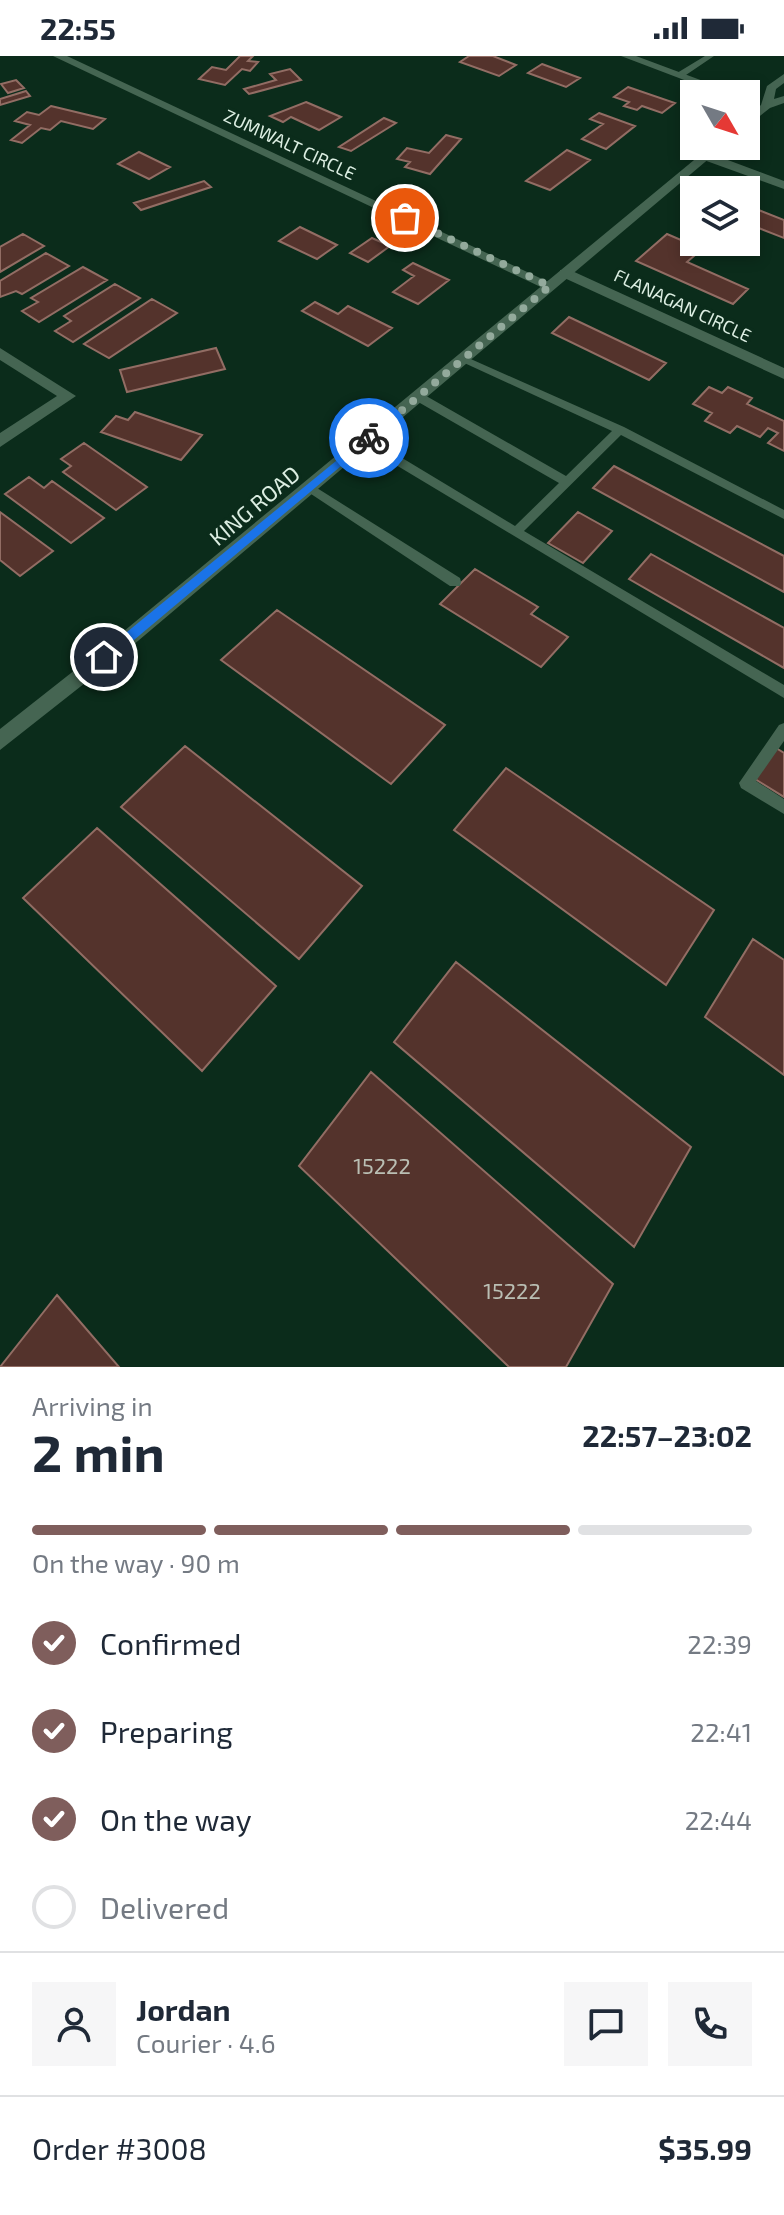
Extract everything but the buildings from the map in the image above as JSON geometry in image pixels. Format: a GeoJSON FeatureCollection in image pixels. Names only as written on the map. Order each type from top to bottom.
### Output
{"type":"FeatureCollection","features":[{"type":"Feature","properties":{"kind":"street","name":"ZUMWALT CIRCLE"},"geometry":{"type":"LineString","coordinates":[[58,56],[550,286]]}},
{"type":"Feature","properties":{"kind":"street"},"geometry":{"type":"LineString","coordinates":[[626,56],[694,80]]}},
{"type":"Feature","properties":{"kind":"street"},"geometry":{"type":"LineString","coordinates":[[766,106],[771,88],[784,77]]}},
{"type":"Feature","properties":{"kind":"street"},"geometry":{"type":"LineString","coordinates":[[760,111],[784,99]]}},
{"type":"Feature","properties":{"kind":"street"},"geometry":{"type":"LineString","coordinates":[[760,104],[766,106]]}},
{"type":"Feature","properties":{"kind":"street","name":"KING ROAD"},"geometry":{"type":"LineString","coordinates":[[0,741],[700,160]]}},
{"type":"Feature","properties":{"kind":"street"},"geometry":{"type":"LineString","coordinates":[[730,160],[784,185]]}},
{"type":"Feature","properties":{"kind":"street","name":"FLANAGAN CIRCLE"},"geometry":{"type":"LineString","coordinates":[[565,273],[784,374]]}},
{"type":"Feature","properties":{"kind":"street"},"geometry":{"type":"LineString","coordinates":[[0,353],[68,396],[0,441]]}},
{"type":"Feature","properties":{"kind":"lane"},"geometry":{"type":"LineString","coordinates":[[680,75],[710,56]]}},
{"type":"Feature","properties":{"kind":"lane"},"geometry":{"type":"LineString","coordinates":[[464,359],[620,430],[784,515]]}},
{"type":"Feature","properties":{"kind":"lane"},"geometry":{"type":"LineString","coordinates":[[417,396],[567,482]]}},
{"type":"Feature","properties":{"kind":"lane"},"geometry":{"type":"LineString","coordinates":[[516,532],[620,430]]}},
{"type":"Feature","properties":{"kind":"lane"},"geometry":{"type":"LineString","coordinates":[[365,441],[784,692]]}},
{"type":"Feature","properties":{"kind":"lane"},"geometry":{"type":"LineString","coordinates":[[309,487],[455,582]]}},
{"type":"Feature","properties":{"kind":"lane"},"geometry":{"type":"LineString","coordinates":[[784,729],[746,783],[784,807]]}},
{"type":"Feature","properties":{"kind":"way so far"},"geometry":{"type":"LineString","coordinates":[[369,438],[550,286],[405,218]]}},
{"type":"Feature","properties":{"kind":"route"},"geometry":{"type":"LineString","coordinates":[[104,657],[369,438]]}}]}
